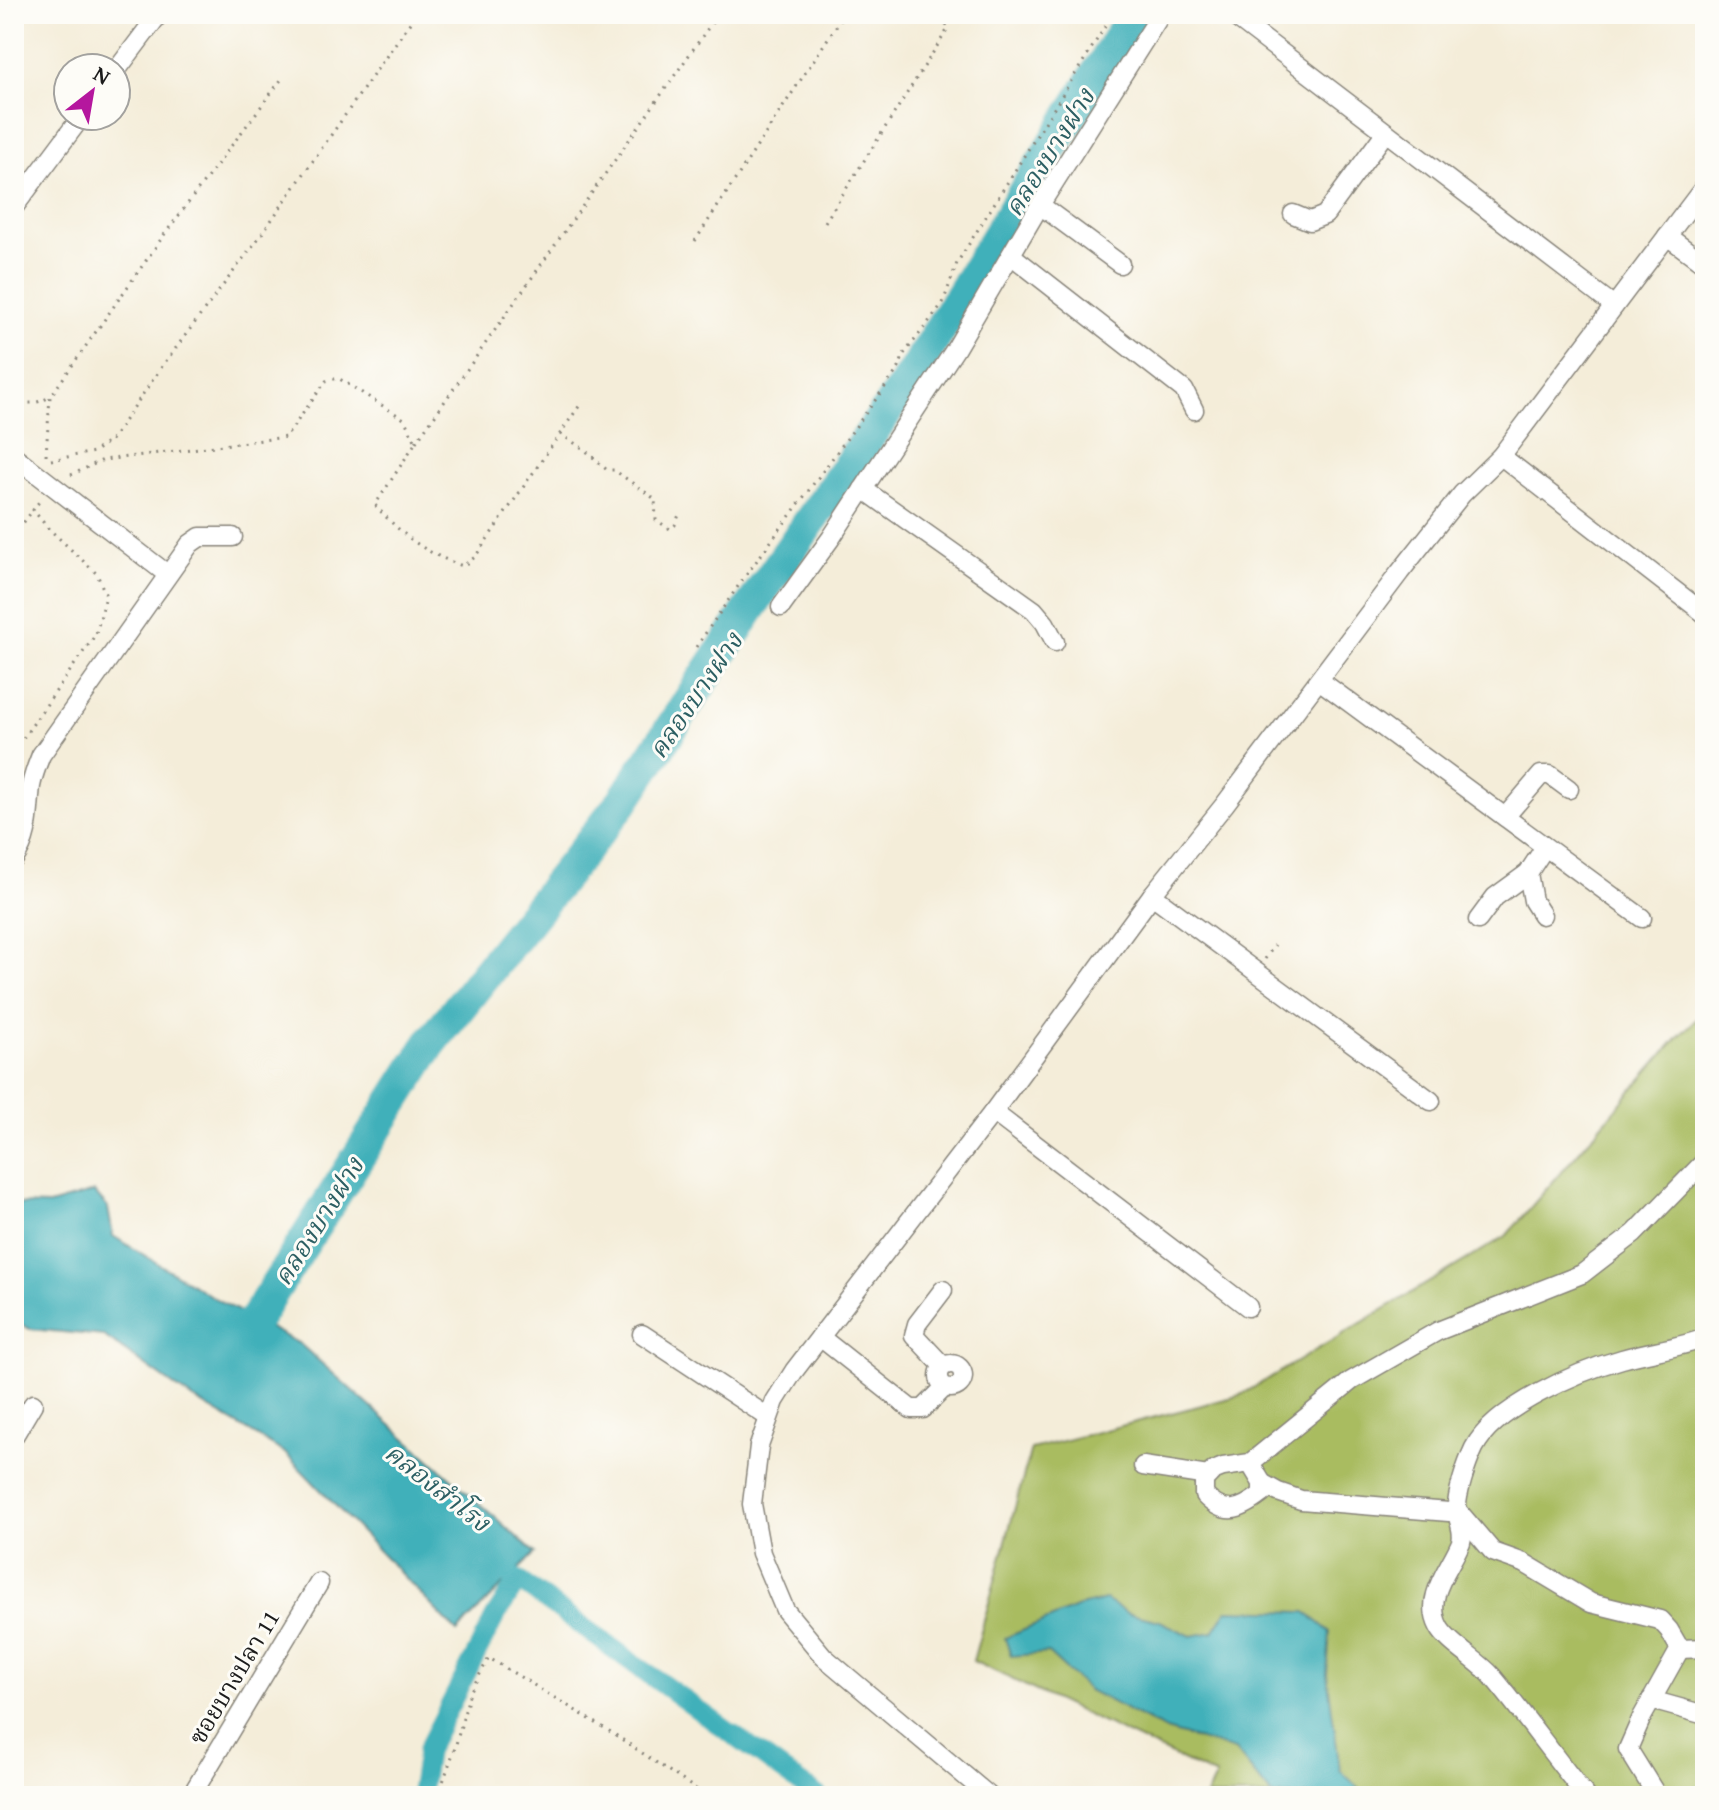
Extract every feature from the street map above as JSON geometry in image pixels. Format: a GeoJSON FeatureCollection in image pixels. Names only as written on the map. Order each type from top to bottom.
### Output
{"type":"FeatureCollection","features":[{"type":"Feature","properties":{"kind":"street"},"geometry":{"type":"LineString","coordinates":[[130,52],[159,14]]}},
{"type":"Feature","properties":{"kind":"street"},"geometry":{"type":"LineString","coordinates":[[781,607],[956,348],[1040,205],[1161,14]]}},
{"type":"Feature","properties":{"kind":"street"},"geometry":{"type":"LineString","coordinates":[[1231,14],[1614,306]]}},
{"type":"Feature","properties":{"kind":"street"},"geometry":{"type":"LineString","coordinates":[[14,207],[70,132]]}},
{"type":"Feature","properties":{"kind":"street"},"geometry":{"type":"LineString","coordinates":[[1293,214],[1310,221],[1325,215],[1385,133]]}},
{"type":"Feature","properties":{"kind":"street"},"geometry":{"type":"LineString","coordinates":[[989,1796],[824,1657],[785,1610],[761,1553],[752,1504],[759,1446],[768,1417],[794,1371],[993,1112],[1152,895],[1462,494],[1501,456],[1703,192]]}},
{"type":"Feature","properties":{"kind":"street"},"geometry":{"type":"LineString","coordinates":[[1040,205],[1120,264]]}},
{"type":"Feature","properties":{"kind":"street"},"geometry":{"type":"LineString","coordinates":[[1667,236],[1705,264]]}},
{"type":"Feature","properties":{"kind":"street"},"geometry":{"type":"LineString","coordinates":[[1011,255],[1184,390],[1194,410]]}},
{"type":"Feature","properties":{"kind":"street"},"geometry":{"type":"LineString","coordinates":[[14,456],[36,467],[51,485],[167,574]]}},
{"type":"Feature","properties":{"kind":"street"},"geometry":{"type":"LineString","coordinates":[[1501,456],[1705,614]]}},
{"type":"Feature","properties":{"kind":"street"},"geometry":{"type":"LineString","coordinates":[[863,489],[1034,610],[1055,642]]}},
{"type":"Feature","properties":{"kind":"street"},"geometry":{"type":"LineString","coordinates":[[14,859],[21,850],[29,822],[32,782],[41,755],[190,544],[200,537],[233,537]]}},
{"type":"Feature","properties":{"kind":"street"},"geometry":{"type":"LineString","coordinates":[[1319,680],[1642,918]]}},
{"type":"Feature","properties":{"kind":"street"},"geometry":{"type":"LineString","coordinates":[[1505,817],[1541,775],[1550,775],[1569,789]]}},
{"type":"Feature","properties":{"kind":"street"},"geometry":{"type":"LineString","coordinates":[[1478,920],[1495,897],[1528,873],[1545,847]]}},
{"type":"Feature","properties":{"kind":"street"},"geometry":{"type":"LineString","coordinates":[[1528,873],[1533,901],[1542,915]]}},
{"type":"Feature","properties":{"kind":"street"},"geometry":{"type":"LineString","coordinates":[[1152,895],[1431,1101]]}},
{"type":"Feature","properties":{"kind":"street"},"geometry":{"type":"LineString","coordinates":[[993,1112],[1248,1307]]}},
{"type":"Feature","properties":{"kind":"street"},"geometry":{"type":"LineString","coordinates":[[1262,1483],[1262,1494],[1250,1504],[1230,1510],[1215,1506],[1204,1495],[1204,1480],[1213,1471],[1250,1463],[1351,1381],[1438,1331],[1582,1274],[1634,1234],[1705,1161]]}},
{"type":"Feature","properties":{"kind":"street"},"geometry":{"type":"LineString","coordinates":[[820,1337],[911,1409],[923,1409],[945,1387],[938,1379],[943,1366],[914,1335],[917,1324],[943,1290]]}},
{"type":"Feature","properties":{"kind":"street"},"geometry":{"type":"LineString","coordinates":[[642,1334],[768,1417]]}},
{"type":"Feature","properties":{"kind":"street"},"geometry":{"type":"LineString","coordinates":[[1586,1796],[1493,1677],[1439,1627],[1434,1605],[1438,1588],[1462,1539],[1457,1510],[1464,1475],[1485,1431],[1513,1410],[1591,1369],[1705,1338]]}},
{"type":"Feature","properties":{"kind":"street"},"geometry":{"type":"LineString","coordinates":[[14,1436],[33,1404]]}},
{"type":"Feature","properties":{"kind":"street"},"geometry":{"type":"LineString","coordinates":[[1250,1463],[1262,1483],[1301,1500],[1449,1512],[1457,1510]]}},
{"type":"Feature","properties":{"kind":"street"},"geometry":{"type":"LineString","coordinates":[[1143,1466],[1208,1476]]}},
{"type":"Feature","properties":{"kind":"street"},"geometry":{"type":"LineString","coordinates":[[1457,1510],[1493,1552],[1524,1563],[1591,1603],[1660,1620],[1680,1649]]}},
{"type":"Feature","properties":{"kind":"street","name":"ซอยบางปลา 11"},"geometry":{"type":"LineString","coordinates":[[191,1796],[319,1583]]}},
{"type":"Feature","properties":{"kind":"street"},"geometry":{"type":"LineString","coordinates":[[1680,1649],[1705,1648]]}},
{"type":"Feature","properties":{"kind":"street"},"geometry":{"type":"LineString","coordinates":[[1657,1796],[1628,1749],[1680,1649]]}},
{"type":"Feature","properties":{"kind":"street"},"geometry":{"type":"LineString","coordinates":[[1651,1700],[1705,1715]]}},
{"type":"Feature","properties":{"kind":"path"},"geometry":{"type":"LineString","coordinates":[[36,467],[94,452],[112,439],[163,365],[261,235],[416,14]]}},
{"type":"Feature","properties":{"kind":"path"},"geometry":{"type":"LineString","coordinates":[[582,402],[475,557],[463,566],[443,560],[402,534],[375,505],[416,442],[718,14]]}},
{"type":"Feature","properties":{"kind":"path"},"geometry":{"type":"LineString","coordinates":[[695,241],[844,14]]}},
{"type":"Feature","properties":{"kind":"path"},"geometry":{"type":"LineString","coordinates":[[825,222],[948,29],[941,14]]}},
{"type":"Feature","properties":{"kind":"path"},"geometry":{"type":"LineString","coordinates":[[696,647],[943,303],[957,263],[1113,14]]}},
{"type":"Feature","properties":{"kind":"path"},"geometry":{"type":"LineString","coordinates":[[14,399],[25,404],[50,397],[164,235],[281,80]]}},
{"type":"Feature","properties":{"kind":"path"},"geometry":{"type":"LineString","coordinates":[[14,535],[51,485],[103,460],[286,437],[326,381],[338,378],[404,419],[416,442]]}},
{"type":"Feature","properties":{"kind":"path"},"geometry":{"type":"LineString","coordinates":[[36,467],[47,454],[50,397]]}},
{"type":"Feature","properties":{"kind":"path"},"geometry":{"type":"LineString","coordinates":[[560,434],[584,449],[607,470],[614,470],[655,499],[656,520],[670,529],[679,515]]}},
{"type":"Feature","properties":{"kind":"path"},"geometry":{"type":"LineString","coordinates":[[14,751],[96,634],[106,596],[97,574],[33,510]]}},
{"type":"Feature","properties":{"kind":"path"},"geometry":{"type":"LineString","coordinates":[[438,1796],[470,1692],[489,1658],[611,1732],[706,1796]]}},
{"type":"Feature","properties":{"kind":"green space"},"geometry":{"type":"Polygon","coordinates":[[[1705,1011],[1705,1796],[1206,1796],[1216,1776],[973,1661],[1031,1449],[1241,1395],[1506,1236],[1678,1037],[1705,1011]]]}},
{"type":"Feature","properties":{"kind":"water"},"geometry":{"type":"Polygon","coordinates":[[[94,1192],[108,1208],[113,1236],[216,1299],[300,1344],[535,1553],[457,1632],[285,1453],[187,1395],[104,1336],[30,1329],[14,1321],[14,1204],[49,1205],[94,1192]]]}},
{"type":"Feature","properties":{"kind":"water"},"geometry":{"type":"Polygon","coordinates":[[[1106,1600],[1127,1613],[1160,1621],[1191,1636],[1213,1632],[1227,1610],[1306,1612],[1330,1632],[1327,1674],[1340,1770],[1367,1796],[1272,1796],[1235,1750],[1166,1730],[1088,1690],[1048,1653],[1011,1656],[1005,1638],[1083,1605],[1106,1600]]]}},
{"type":"Feature","properties":{"kind":"waterway","name":"คลองบางฝาง"},"geometry":{"type":"LineString","coordinates":[[231,1357],[430,1044],[623,801],[763,589],[913,373],[1134,14]]}},
{"type":"Feature","properties":{"kind":"waterway","name":"คลองสำโรง"},"geometry":{"type":"LineString","coordinates":[[490,1560],[818,1796]]}},
{"type":"Feature","properties":{"kind":"waterway"},"geometry":{"type":"LineString","coordinates":[[420,1796],[427,1750],[495,1617],[517,1582]]}}]}
